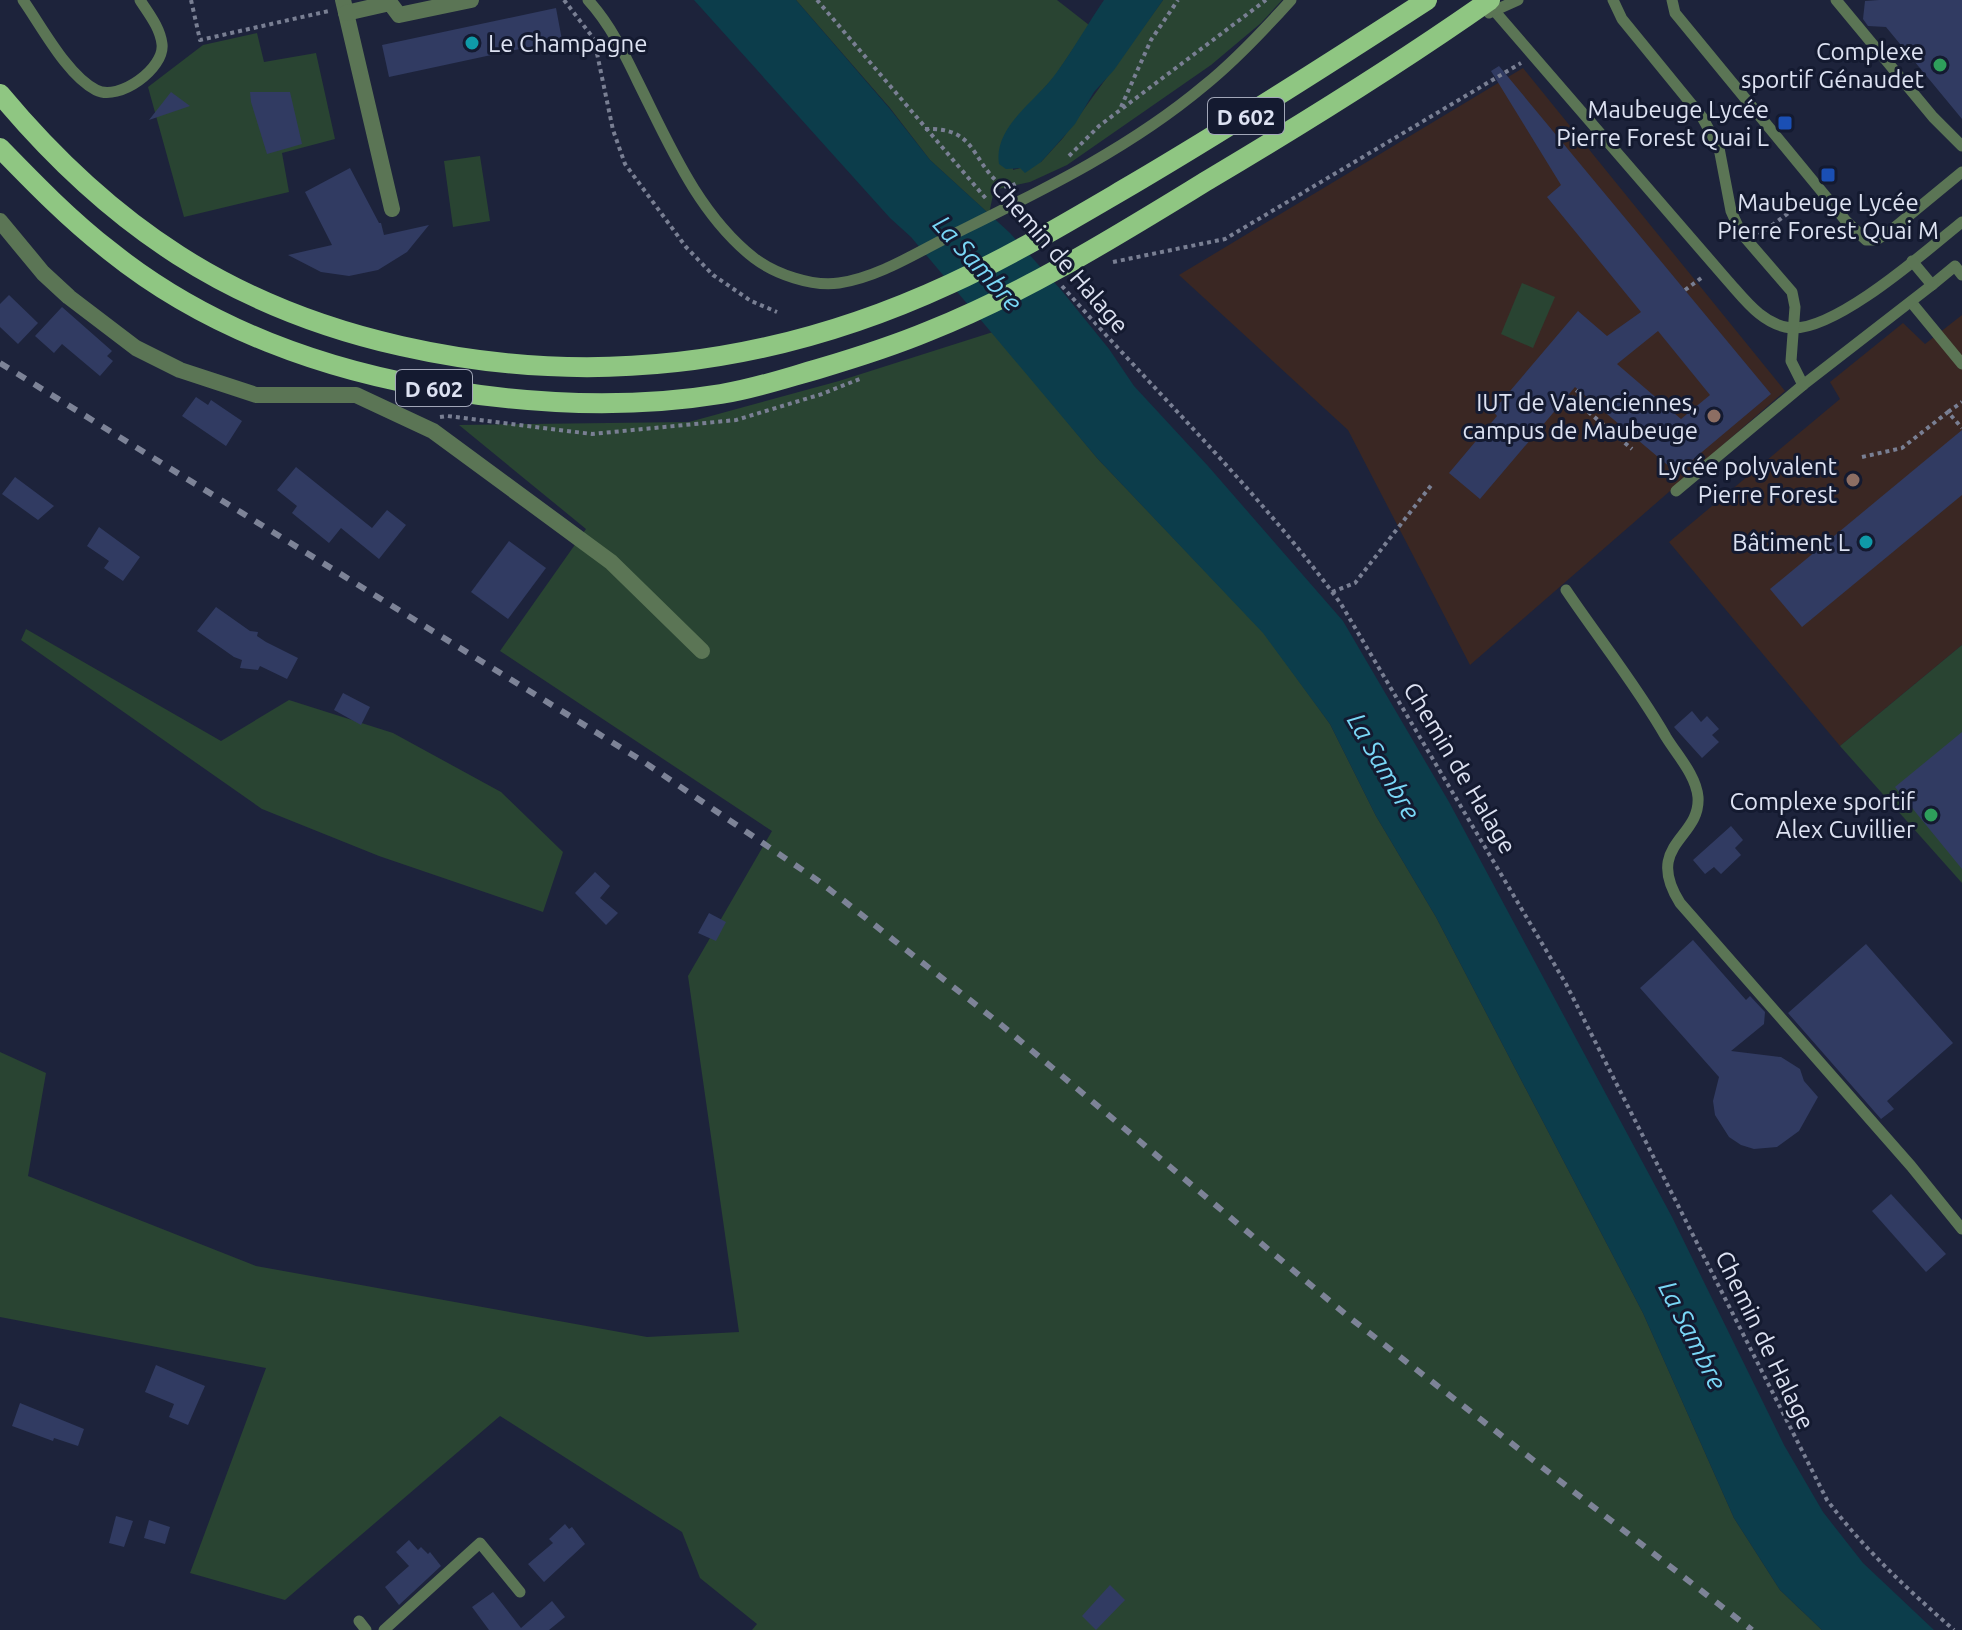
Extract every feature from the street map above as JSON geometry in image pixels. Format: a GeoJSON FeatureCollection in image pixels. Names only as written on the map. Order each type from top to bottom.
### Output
{"type":"FeatureCollection","features":[{"type":"Feature","properties":{"kind":"main road","name":"D 602"},"geometry":{"type":"LineString","coordinates":[[0,94],[56,156],[139,230],[223,282],[276,308],[328,327],[390,344],[488,362],[545,368],[650,367],[756,349],[824,330],[950,284],[1061,226],[1293,87],[1427,0]]}},
{"type":"Feature","properties":{"kind":"main road","name":"D 602"},"geometry":{"type":"LineString","coordinates":[[0,148],[89,234],[138,272],[183,302],[236,329],[311,358],[362,374],[484,396],[592,405],[678,400],[724,394],[767,383],[930,331],[1083,255],[1325,109],[1434,38],[1495,4]]}},
{"type":"Feature","properties":{"kind":"street"},"geometry":{"type":"LineString","coordinates":[[392,209],[345,7],[391,2],[399,15],[471,0]]}},
{"type":"Feature","properties":{"kind":"street"},"geometry":{"type":"LineString","coordinates":[[0,221],[43,273],[69,297],[136,348],[169,365],[256,395],[356,395],[433,431],[611,562],[702,651]]}},
{"type":"Feature","properties":{"kind":"lane"},"geometry":{"type":"LineString","coordinates":[[23,0],[71,68],[98,91],[110,94],[120,92],[157,65],[161,56],[158,28],[140,0]]}},
{"type":"Feature","properties":{"kind":"lane"},"geometry":{"type":"LineString","coordinates":[[588,0],[618,41],[669,145],[719,224],[755,258],[785,274],[835,284],[859,279],[898,262],[1090,165],[1157,122],[1205,85],[1251,43],[1291,0]]}},
{"type":"Feature","properties":{"kind":"lane"},"geometry":{"type":"LineString","coordinates":[[1613,0],[1622,19],[1702,117],[1719,148],[1731,211],[1741,233],[1792,292],[1795,307],[1791,361],[1803,385]]}},
{"type":"Feature","properties":{"kind":"lane"},"geometry":{"type":"LineString","coordinates":[[1672,0],[1675,13],[1846,221],[1866,240],[1876,240],[1889,232],[1962,172]]}},
{"type":"Feature","properties":{"kind":"lane"},"geometry":{"type":"LineString","coordinates":[[1836,0],[1933,117],[1962,146]]}},
{"type":"Feature","properties":{"kind":"lane"},"geometry":{"type":"LineString","coordinates":[[1495,4],[1534,55],[1757,314],[1777,324],[1792,328],[1816,324],[1858,303],[1962,222]]}},
{"type":"Feature","properties":{"kind":"lane"},"geometry":{"type":"LineString","coordinates":[[1912,261],[1932,285]]}},
{"type":"Feature","properties":{"kind":"lane"},"geometry":{"type":"LineString","coordinates":[[1676,491],[1803,385],[1955,266],[1962,275]]}},
{"type":"Feature","properties":{"kind":"lane"},"geometry":{"type":"LineString","coordinates":[[1911,302],[1962,364]]}},
{"type":"Feature","properties":{"kind":"lane"},"geometry":{"type":"LineString","coordinates":[[1566,590],[1658,721],[1695,785],[1698,798],[1696,811],[1670,854],[1667,869],[1669,885],[1680,903],[1911,1166],[1962,1229]]}},
{"type":"Feature","properties":{"kind":"lane"},"geometry":{"type":"LineString","coordinates":[[384,1630],[480,1543],[520,1592]]}},
{"type":"Feature","properties":{"kind":"path"},"geometry":{"type":"LineString","coordinates":[[191,0],[200,40],[345,7]]}},
{"type":"Feature","properties":{"kind":"path"},"geometry":{"type":"LineString","coordinates":[[564,0],[594,39],[613,130],[625,164],[686,247],[713,275],[751,301],[777,312]]}},
{"type":"Feature","properties":{"kind":"path","name":"Chemin de Halage"},"geometry":{"type":"LineString","coordinates":[[817,0],[993,207]]}},
{"type":"Feature","properties":{"kind":"path"},"geometry":{"type":"LineString","coordinates":[[1120,110],[1151,40],[1178,0]]}},
{"type":"Feature","properties":{"kind":"path"},"geometry":{"type":"LineString","coordinates":[[1066,159],[1120,110],[1266,0]]}},
{"type":"Feature","properties":{"kind":"path"},"geometry":{"type":"LineString","coordinates":[[1102,266],[1129,257],[1225,239],[1534,55]]}},
{"type":"Feature","properties":{"kind":"path"},"geometry":{"type":"LineString","coordinates":[[925,129],[942,128],[962,137],[1002,186],[1009,187],[1020,182]]}},
{"type":"Feature","properties":{"kind":"path","name":"Chemin de Halage"},"geometry":{"type":"LineString","coordinates":[[1061,285],[1201,438],[1332,592],[1418,731],[1566,984],[1827,1500],[1885,1569],[1954,1630]]}},
{"type":"Feature","properties":{"kind":"path"},"geometry":{"type":"LineString","coordinates":[[1579,390],[1572,398],[1632,449]]}},
{"type":"Feature","properties":{"kind":"path"},"geometry":{"type":"LineString","coordinates":[[1862,457],[1902,448],[1962,402]]}},
{"type":"Feature","properties":{"kind":"path"},"geometry":{"type":"LineString","coordinates":[[1948,412],[1962,428]]}},
{"type":"Feature","properties":{"kind":"path"},"geometry":{"type":"LineString","coordinates":[[1332,592],[1355,583],[1433,483]]}},
{"type":"Feature","properties":{"kind":"shaded area"},"geometry":{"type":"Polygon","coordinates":[[[1523,68],[1785,391],[1470,665],[1348,430],[1179,275],[1523,68]]]}},
{"type":"Feature","properties":{"kind":"shaded area","name":"Lycée polyvalent Pierre Forest"},"geometry":{"type":"Polygon","coordinates":[[[1962,315],[1962,645],[1840,746],[1669,542],[1840,399],[1830,382],[1903,323],[1925,344],[1962,315]]]}},
{"type":"Feature","properties":{"kind":"green space"},"geometry":{"type":"Polygon","coordinates":[[[796,0],[1057,0],[1089,25],[1055,76],[1012,124],[1013,170],[1041,162],[1063,138],[1163,0],[1282,0],[1261,23],[1211,65],[1067,165],[1030,182],[994,190],[989,214],[930,160],[890,108],[796,0]]]}},
{"type":"Feature","properties":{"kind":"green space"},"geometry":{"type":"Polygon","coordinates":[[[257,33],[264,62],[316,53],[335,139],[282,153],[289,192],[184,217],[148,87],[203,45],[257,33]]]}},
{"type":"Feature","properties":{"kind":"green space"},"geometry":{"type":"Polygon","coordinates":[[[480,156],[490,221],[453,227],[444,161],[480,156]]]}},
{"type":"Feature","properties":{"kind":"green space"},"geometry":{"type":"Polygon","coordinates":[[[1522,283],[1555,297],[1533,348],[1501,334],[1522,283]]]}},
{"type":"Feature","properties":{"kind":"green space"},"geometry":{"type":"Polygon","coordinates":[[[993,332],[1097,458],[1264,633],[1330,724],[1376,816],[1436,917],[1643,1313],[1734,1518],[1780,1590],[1822,1630],[752,1630],[757,1624],[700,1578],[682,1532],[500,1416],[285,1600],[190,1573],[266,1368],[0,1317],[0,1052],[46,1073],[28,1176],[256,1266],[647,1337],[739,1332],[688,976],[772,831],[500,651],[586,529],[459,425],[689,422],[839,381],[993,332]]]}},
{"type":"Feature","properties":{"kind":"green space"},"geometry":{"type":"Polygon","coordinates":[[[26,629],[221,741],[289,700],[393,733],[501,792],[563,852],[543,912],[379,856],[262,809],[21,640],[26,629]]]}},
{"type":"Feature","properties":{"kind":"green space","name":"Complexe sportif Alex Cuvillier"},"geometry":{"type":"Polygon","coordinates":[[[1962,645],[1962,883],[1840,746],[1962,645]]]}},
{"type":"Feature","properties":{"kind":"water","name":"La Sambre"},"geometry":{"type":"Polygon","coordinates":[[[694,0],[796,0],[930,160],[1010,233],[1062,291],[1109,349],[1134,386],[1343,621],[1449,802],[1672,1217],[1784,1445],[1823,1512],[1863,1563],[1934,1630],[1822,1630],[1780,1590],[1734,1518],[1643,1313],[1436,917],[1376,816],[1330,724],[1263,633],[1097,458],[911,237],[890,218],[694,0]]]}},
{"type":"Feature","properties":{"kind":"water"},"geometry":{"type":"Polygon","coordinates":[[[1104,0],[1163,0],[1114,70],[1094,92],[1075,124],[1041,162],[1025,173],[1020,168],[1006,169],[999,164],[1003,138],[1019,114],[1057,72],[1104,0]]]}},
{"type":"Feature","properties":{"kind":"building","name":"Complexe sportif Génaudet"},"geometry":{"type":"Polygon","coordinates":[[[1962,0],[1962,119],[1886,27],[1868,26],[1863,19],[1865,1],[1962,0]]]}},
{"type":"Feature","properties":{"kind":"building","name":"Le Champagne"},"geometry":{"type":"Polygon","coordinates":[[[556,8],[562,40],[389,77],[382,45],[556,8]]]}},
{"type":"Feature","properties":{"kind":"building"},"geometry":{"type":"Polygon","coordinates":[[[1499,66],[1771,394],[1677,473],[1575,387],[1480,499],[1449,473],[1497,416],[1493,411],[1578,311],[1607,336],[1641,312],[1547,197],[1561,185],[1491,71],[1499,66]],[[1658,331],[1617,364],[1681,419],[1710,395],[1658,331]]]}},
{"type":"Feature","properties":{"kind":"building"},"geometry":{"type":"Polygon","coordinates":[[[171,92],[190,106],[149,120],[171,92]]]}},
{"type":"Feature","properties":{"kind":"building"},"geometry":{"type":"Polygon","coordinates":[[[250,92],[290,92],[302,144],[267,154],[250,92]]]}},
{"type":"Feature","properties":{"kind":"building"},"geometry":{"type":"Polygon","coordinates":[[[350,168],[381,223],[384,235],[429,225],[407,252],[378,270],[349,276],[321,272],[288,255],[332,245],[305,192],[350,168]]]}},
{"type":"Feature","properties":{"kind":"building"},"geometry":{"type":"Polygon","coordinates":[[[9,295],[38,323],[18,344],[0,327],[0,304],[9,295]]]}},
{"type":"Feature","properties":{"kind":"building"},"geometry":{"type":"Polygon","coordinates":[[[62,307],[112,351],[107,356],[113,361],[100,376],[62,344],[54,353],[35,336],[62,307]]]}},
{"type":"Feature","properties":{"kind":"building"},"geometry":{"type":"Polygon","coordinates":[[[196,397],[208,405],[211,400],[242,421],[226,446],[182,416],[196,397]]]}},
{"type":"Feature","properties":{"kind":"building","name":"Bâtiment L"},"geometry":{"type":"Polygon","coordinates":[[[1962,430],[1962,495],[1802,627],[1770,589],[1962,430]]]}},
{"type":"Feature","properties":{"kind":"building"},"geometry":{"type":"Polygon","coordinates":[[[296,467],[372,528],[387,510],[406,525],[379,559],[341,528],[329,543],[292,513],[297,506],[277,490],[296,467]]]}},
{"type":"Feature","properties":{"kind":"building"},"geometry":{"type":"Polygon","coordinates":[[[15,477],[54,506],[38,520],[2,494],[15,477]]]}},
{"type":"Feature","properties":{"kind":"building"},"geometry":{"type":"Polygon","coordinates":[[[99,527],[140,557],[123,581],[104,568],[109,561],[87,546],[99,527]]]}},
{"type":"Feature","properties":{"kind":"building"},"geometry":{"type":"Polygon","coordinates":[[[509,541],[546,568],[508,619],[471,592],[509,541]]]}},
{"type":"Feature","properties":{"kind":"building"},"geometry":{"type":"Polygon","coordinates":[[[216,607],[250,631],[258,632],[257,636],[266,642],[298,658],[287,679],[260,666],[258,670],[240,668],[242,660],[197,631],[216,607]]]}},
{"type":"Feature","properties":{"kind":"building"},"geometry":{"type":"Polygon","coordinates":[[[343,693],[370,707],[361,725],[334,710],[343,693]]]}},
{"type":"Feature","properties":{"kind":"building"},"geometry":{"type":"Polygon","coordinates":[[[1692,711],[1701,722],[1707,716],[1719,729],[1712,735],[1719,742],[1702,758],[1674,727],[1692,711]]]}},
{"type":"Feature","properties":{"kind":"building"},"geometry":{"type":"Polygon","coordinates":[[[1962,732],[1962,869],[1895,787],[1962,732]]]}},
{"type":"Feature","properties":{"kind":"building"},"geometry":{"type":"Polygon","coordinates":[[[1731,826],[1743,840],[1735,848],[1741,855],[1721,874],[1714,867],[1705,874],[1693,860],[1731,826]]]}},
{"type":"Feature","properties":{"kind":"building"},"geometry":{"type":"Polygon","coordinates":[[[595,872],[610,886],[600,898],[618,913],[606,925],[575,893],[595,872]]]}},
{"type":"Feature","properties":{"kind":"building"},"geometry":{"type":"Polygon","coordinates":[[[709,913],[726,922],[716,941],[698,933],[709,913]]]}},
{"type":"Feature","properties":{"kind":"building"},"geometry":{"type":"Polygon","coordinates":[[[1693,940],[1746,1000],[1750,996],[1765,1012],[1764,1024],[1731,1051],[1781,1057],[1800,1069],[1804,1081],[1818,1097],[1799,1131],[1777,1147],[1754,1149],[1729,1137],[1715,1115],[1713,1101],[1719,1077],[1640,988],[1693,940]]]}},
{"type":"Feature","properties":{"kind":"building"},"geometry":{"type":"Polygon","coordinates":[[[1866,944],[1953,1043],[1887,1101],[1894,1109],[1881,1119],[1788,1013],[1866,944]]]}},
{"type":"Feature","properties":{"kind":"building"},"geometry":{"type":"Polygon","coordinates":[[[1891,1194],[1946,1254],[1926,1272],[1872,1211],[1891,1194]]]}},
{"type":"Feature","properties":{"kind":"building"},"geometry":{"type":"Polygon","coordinates":[[[156,1365],[205,1386],[188,1425],[169,1417],[174,1404],[145,1392],[156,1365]]]}},
{"type":"Feature","properties":{"kind":"building"},"geometry":{"type":"Polygon","coordinates":[[[20,1403],[84,1429],[78,1446],[54,1438],[53,1441],[12,1426],[20,1403]]]}},
{"type":"Feature","properties":{"kind":"building"},"geometry":{"type":"Polygon","coordinates":[[[116,1516],[133,1521],[124,1547],[109,1543],[116,1516]]]}},
{"type":"Feature","properties":{"kind":"building"},"geometry":{"type":"Polygon","coordinates":[[[149,1520],[170,1527],[165,1544],[144,1538],[149,1520]]]}},
{"type":"Feature","properties":{"kind":"building"},"geometry":{"type":"Polygon","coordinates":[[[565,1524],[569,1529],[572,1527],[585,1544],[544,1582],[528,1564],[553,1543],[549,1539],[565,1524]]]}},
{"type":"Feature","properties":{"kind":"building"},"geometry":{"type":"Polygon","coordinates":[[[409,1540],[418,1550],[421,1547],[428,1554],[430,1552],[441,1566],[399,1605],[385,1587],[409,1566],[396,1552],[409,1540]]]}},
{"type":"Feature","properties":{"kind":"building"},"geometry":{"type":"Polygon","coordinates":[[[1110,1585],[1125,1600],[1096,1630],[1082,1616],[1110,1585]]]}},
{"type":"Feature","properties":{"kind":"building"},"geometry":{"type":"Polygon","coordinates":[[[493,1592],[521,1628],[552,1601],[565,1617],[549,1630],[489,1630],[472,1607],[493,1592]]]}},
{"type":"Feature","properties":{"kind":"railway"},"geometry":{"type":"LineString","coordinates":[[0,363],[644,762],[820,882],[999,1023],[1350,1318],[1752,1630]]}},
{"type":"Feature","properties":{"kind":"place","name":"Le Champagne"},"geometry":{"type":"Point","coordinates":[472,43]}},
{"type":"Feature","properties":{"kind":"place","name":"Complexe sportif Génaudet"},"geometry":{"type":"Point","coordinates":[1940,65]}},
{"type":"Feature","properties":{"kind":"place","name":"Maubeuge Lycée Pierre Forest Quai L"},"geometry":{"type":"Point","coordinates":[1785,123]}},
{"type":"Feature","properties":{"kind":"place","name":"Maubeuge Lycée Pierre Forest Quai M"},"geometry":{"type":"Point","coordinates":[1828,175]}},
{"type":"Feature","properties":{"kind":"place","name":"IUT de Valenciennes, campus de Maubeuge"},"geometry":{"type":"Point","coordinates":[1714,416]}},
{"type":"Feature","properties":{"kind":"place","name":"Lycée polyvalent Pierre Forest"},"geometry":{"type":"Point","coordinates":[1853,480]}},
{"type":"Feature","properties":{"kind":"place","name":"Bâtiment L"},"geometry":{"type":"Point","coordinates":[1866,542]}},
{"type":"Feature","properties":{"kind":"place","name":"Complexe sportif Alex Cuvillier"},"geometry":{"type":"Point","coordinates":[1931,815]}}]}
